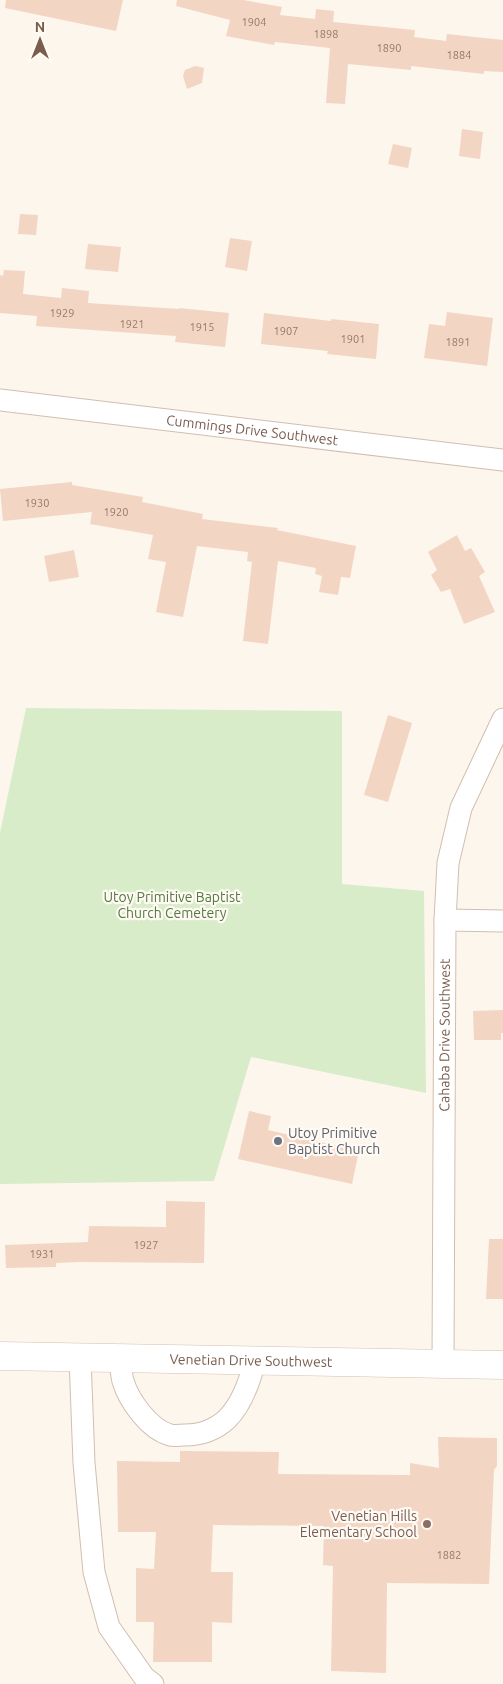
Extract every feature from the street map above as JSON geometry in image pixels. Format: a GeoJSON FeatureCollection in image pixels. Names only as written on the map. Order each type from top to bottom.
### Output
{"type":"FeatureCollection","features":[{"type":"Feature","properties":{"kind":"street","name":"Cummings Drive Southwest"},"geometry":{"type":"LineString","coordinates":[[0,400],[503,460]]}},
{"type":"Feature","properties":{"kind":"street","name":"Cahaba Drive Southwest"},"geometry":{"type":"LineString","coordinates":[[443,1364],[445,920],[448,863],[461,808],[503,719]]}},
{"type":"Feature","properties":{"kind":"street"},"geometry":{"type":"LineString","coordinates":[[445,920],[503,921]]}},
{"type":"Feature","properties":{"kind":"street","name":"Venetian Drive Southwest"},"geometry":{"type":"LineString","coordinates":[[0,1356],[503,1365]]}},
{"type":"Feature","properties":{"kind":"street"},"geometry":{"type":"LineString","coordinates":[[80,1358],[84,1463],[94,1572],[109,1627],[144,1677],[153,1684]]}},
{"type":"Feature","properties":{"kind":"street"},"geometry":{"type":"LineString","coordinates":[[120,1358],[123,1381],[133,1404],[155,1428],[171,1435],[196,1435],[214,1430],[228,1418],[250,1382],[255,1360]]}},
{"type":"Feature","properties":{"kind":"green space","name":"Utoy Primitive Baptist Church Cemetery"},"geometry":{"type":"Polygon","coordinates":[[[26,708],[342,711],[342,884],[424,891],[426,1093],[251,1057],[214,1181],[0,1184],[0,833],[26,708]]]}},
{"type":"Feature","properties":{"kind":"building"},"geometry":{"type":"Polygon","coordinates":[[[6,0],[123,0],[116,31],[5,8],[6,0]]]}},
{"type":"Feature","properties":{"kind":"building"},"geometry":{"type":"Polygon","coordinates":[[[177,0],[243,0],[282,7],[280,15],[315,19],[316,9],[334,11],[333,22],[415,30],[414,37],[446,41],[447,34],[503,40],[503,72],[484,71],[484,74],[411,66],[411,70],[348,64],[345,104],[326,103],[330,48],[275,42],[274,45],[226,36],[230,20],[176,6],[177,0]]]}},
{"type":"Feature","properties":{"kind":"building"},"geometry":{"type":"Polygon","coordinates":[[[195,66],[204,68],[202,83],[187,89],[183,76],[185,70],[195,66]]]}},
{"type":"Feature","properties":{"kind":"building"},"geometry":{"type":"Polygon","coordinates":[[[462,129],[483,132],[480,159],[459,156],[462,129]]]}},
{"type":"Feature","properties":{"kind":"building"},"geometry":{"type":"Polygon","coordinates":[[[393,144],[412,148],[408,168],[388,164],[393,144]]]}},
{"type":"Feature","properties":{"kind":"building"},"geometry":{"type":"Polygon","coordinates":[[[20,214],[38,215],[36,235],[18,234],[20,214]]]}},
{"type":"Feature","properties":{"kind":"building"},"geometry":{"type":"Polygon","coordinates":[[[230,238],[252,241],[247,271],[225,267],[230,238]]]}},
{"type":"Feature","properties":{"kind":"building"},"geometry":{"type":"Polygon","coordinates":[[[88,244],[121,247],[118,272],[85,269],[88,244]]]}},
{"type":"Feature","properties":{"kind":"building"},"geometry":{"type":"Polygon","coordinates":[[[4,270],[25,271],[23,294],[61,298],[62,288],[89,291],[88,303],[229,313],[225,347],[175,342],[176,336],[36,326],[37,316],[0,313],[0,275],[3,276],[4,270]]]}},
{"type":"Feature","properties":{"kind":"building"},"geometry":{"type":"Polygon","coordinates":[[[447,312],[493,318],[487,366],[424,358],[429,324],[445,326],[447,312]]]}},
{"type":"Feature","properties":{"kind":"building"},"geometry":{"type":"Polygon","coordinates":[[[264,313],[331,321],[331,319],[379,324],[376,359],[327,354],[328,351],[261,344],[264,313]]]}},
{"type":"Feature","properties":{"kind":"building"},"geometry":{"type":"Polygon","coordinates":[[[72,482],[72,485],[143,497],[142,502],[203,514],[202,519],[278,528],[277,530],[356,546],[350,578],[341,577],[338,595],[319,592],[322,576],[315,574],[316,568],[278,561],[268,644],[243,641],[252,562],[247,561],[248,552],[197,546],[183,617],[156,612],[166,562],[148,559],[153,535],[90,524],[92,512],[3,521],[0,489],[72,482]]]}},
{"type":"Feature","properties":{"kind":"building"},"geometry":{"type":"Polygon","coordinates":[[[457,535],[465,551],[471,548],[485,572],[479,576],[495,612],[464,624],[450,589],[441,592],[431,575],[437,570],[428,552],[457,535]]]}},
{"type":"Feature","properties":{"kind":"building"},"geometry":{"type":"Polygon","coordinates":[[[74,550],[79,577],[49,582],[44,556],[74,550]]]}},
{"type":"Feature","properties":{"kind":"building"},"geometry":{"type":"Polygon","coordinates":[[[388,715],[412,723],[388,802],[364,795],[388,715]]]}},
{"type":"Feature","properties":{"kind":"building"},"geometry":{"type":"Polygon","coordinates":[[[503,1010],[503,1033],[501,1033],[501,1040],[474,1040],[473,1011],[503,1010]]]}},
{"type":"Feature","properties":{"kind":"building","name":"Utoy Primitive Baptist Church"},"geometry":{"type":"Polygon","coordinates":[[[249,1111],[271,1116],[268,1130],[359,1151],[352,1184],[238,1159],[249,1111]]]}},
{"type":"Feature","properties":{"kind":"building"},"geometry":{"type":"Polygon","coordinates":[[[166,1201],[205,1202],[204,1263],[79,1262],[56,1263],[56,1267],[6,1268],[5,1245],[88,1242],[89,1226],[166,1227],[166,1201]]]}},
{"type":"Feature","properties":{"kind":"building"},"geometry":{"type":"Polygon","coordinates":[[[489,1239],[503,1239],[503,1299],[486,1299],[489,1239]]]}},
{"type":"Feature","properties":{"kind":"building"},"geometry":{"type":"Polygon","coordinates":[[[438,1437],[497,1438],[497,1466],[494,1470],[489,1584],[387,1583],[386,1673],[331,1671],[333,1566],[323,1565],[324,1526],[213,1525],[211,1572],[233,1572],[232,1623],[212,1622],[212,1662],[153,1662],[154,1622],[136,1622],[136,1568],[154,1569],[156,1532],[118,1532],[117,1461],[180,1462],[180,1451],[279,1452],[278,1474],[410,1475],[410,1463],[439,1468],[438,1437]]]}},
{"type":"Feature","properties":{"kind":"place","name":"Utoy Primitive Baptist Church"},"geometry":{"type":"Point","coordinates":[278,1141]}},
{"type":"Feature","properties":{"kind":"place","name":"Venetian Hills Elementary School"},"geometry":{"type":"Point","coordinates":[427,1524]}}]}
